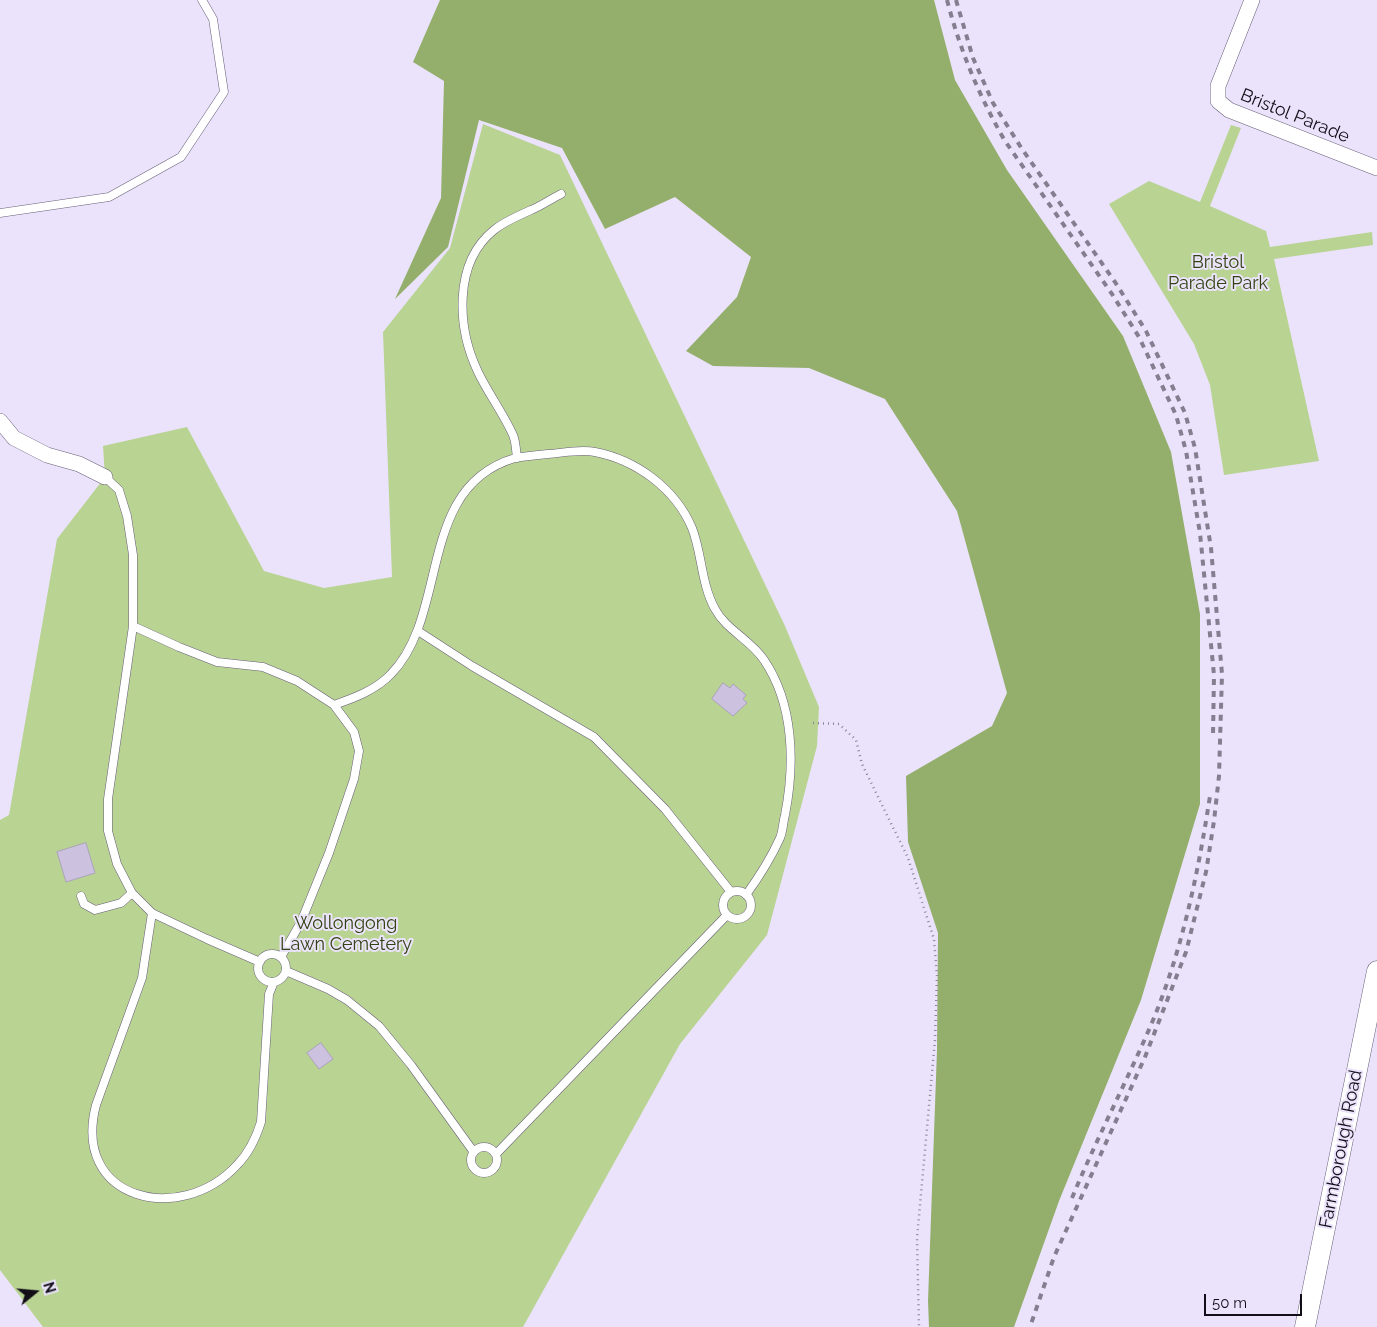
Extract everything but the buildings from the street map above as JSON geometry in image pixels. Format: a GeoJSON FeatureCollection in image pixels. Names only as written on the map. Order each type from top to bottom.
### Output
{"type":"FeatureCollection","features":[{"type":"Feature","properties":{"kind":"street","name":"Bristol Parade"},"geometry":{"type":"LineString","coordinates":[[1252,0],[1218,86],[1218,101],[1229,110],[1377,168]]}},
{"type":"Feature","properties":{"kind":"street"},"geometry":{"type":"LineString","coordinates":[[0,421],[14,438],[47,455],[79,464],[105,477]]}},
{"type":"Feature","properties":{"kind":"street","name":"Farmborough Road"},"geometry":{"type":"LineString","coordinates":[[1305,1327],[1377,971]]}},
{"type":"Feature","properties":{"kind":"lane"},"geometry":{"type":"LineString","coordinates":[[0,213],[109,197],[181,157],[224,92],[213,19],[202,0]]}},
{"type":"Feature","properties":{"kind":"lane"},"geometry":{"type":"LineString","coordinates":[[517,458],[514,437],[478,372],[469,351],[465,333],[462,300],[466,272],[473,254],[494,230],[507,221],[561,194]]}},
{"type":"Feature","properties":{"kind":"lane"},"geometry":{"type":"LineString","coordinates":[[334,705],[365,694],[391,675],[402,661],[418,631],[423,617],[441,540],[454,511],[467,489],[479,478],[491,468],[517,458],[573,452],[594,452],[621,459],[635,466],[661,485],[684,514],[692,529],[714,609],[727,625],[745,639],[762,657],[775,676],[783,702],[789,733],[791,766],[788,796],[780,836],[757,880],[746,895]]}},
{"type":"Feature","properties":{"kind":"lane"},"geometry":{"type":"LineString","coordinates":[[105,477],[118,490],[128,516],[133,555],[134,626],[108,799],[108,831],[117,864],[132,893],[152,912],[260,962]]}},
{"type":"Feature","properties":{"kind":"lane"},"geometry":{"type":"LineString","coordinates":[[134,626],[179,648],[217,662],[263,667],[297,681],[334,705],[354,732],[359,751],[354,780],[329,853],[301,922],[280,957]]}},
{"type":"Feature","properties":{"kind":"lane"},"geometry":{"type":"LineString","coordinates":[[418,631],[472,666],[594,737],[665,809],[731,892]]}},
{"type":"Feature","properties":{"kind":"lane"},"geometry":{"type":"LineString","coordinates":[[736,891],[746,895],[751,905],[747,915],[737,919],[727,915],[723,903],[731,892],[736,891]]}},
{"type":"Feature","properties":{"kind":"lane"},"geometry":{"type":"LineString","coordinates":[[81,896],[84,904],[94,910],[121,903],[132,893]]}},
{"type":"Feature","properties":{"kind":"lane"},"geometry":{"type":"LineString","coordinates":[[152,912],[142,978],[92,1120],[93,1147],[98,1161],[104,1171],[124,1189],[146,1197],[184,1196],[203,1190],[238,1165],[248,1151],[261,1122],[269,994],[274,982]]}},
{"type":"Feature","properties":{"kind":"lane"},"geometry":{"type":"LineString","coordinates":[[496,1154],[727,915]]}},
{"type":"Feature","properties":{"kind":"lane"},"geometry":{"type":"LineString","coordinates":[[271,954],[280,957],[285,963],[286,971],[279,980],[274,982],[264,979],[258,967],[260,962],[262,958],[271,954]]}},
{"type":"Feature","properties":{"kind":"lane"},"geometry":{"type":"LineString","coordinates":[[286,971],[328,989],[347,1000],[379,1026],[411,1065],[473,1151]]}},
{"type":"Feature","properties":{"kind":"lane"},"geometry":{"type":"LineString","coordinates":[[485,1146],[489,1148],[496,1154],[497,1164],[494,1169],[485,1174],[480,1173],[472,1166],[471,1156],[473,1151],[476,1148],[485,1146]]}},
{"type":"Feature","properties":{"kind":"path"},"geometry":{"type":"LineString","coordinates":[[814,723],[839,724],[856,740],[862,764],[908,858],[934,939],[937,976],[935,1040],[917,1238],[919,1327]]}},
{"type":"Feature","properties":{"kind":"green space"},"geometry":{"type":"Polygon","coordinates":[[[440,0],[934,0],[955,80],[1007,170],[1123,336],[1171,452],[1200,614],[1200,804],[1141,1000],[1059,1201],[1014,1327],[929,1327],[928,1301],[937,1050],[938,933],[908,842],[906,776],[992,726],[1007,693],[957,511],[885,399],[809,368],[713,366],[686,351],[737,297],[751,257],[675,197],[605,229],[562,148],[479,120],[448,247],[395,299],[441,198],[444,81],[413,62],[440,0]]]}},
{"type":"Feature","properties":{"kind":"green space","name":"Wollongong Lawn Cemetery"},"geometry":{"type":"Polygon","coordinates":[[[483,124],[560,155],[785,626],[819,707],[817,746],[767,935],[680,1044],[523,1327],[43,1327],[0,1270],[0,820],[9,815],[57,539],[105,477],[103,446],[187,427],[264,571],[324,588],[392,577],[383,332],[450,248],[483,124]]]}},
{"type":"Feature","properties":{"kind":"green space","name":"Bristol Parade Park"},"geometry":{"type":"Polygon","coordinates":[[[1231,125],[1241,128],[1210,206],[1266,231],[1270,247],[1372,232],[1373,245],[1274,259],[1319,461],[1224,475],[1210,385],[1194,344],[1109,204],[1149,181],[1200,202],[1231,125]]]}},
{"type":"Feature","properties":{"kind":"railway"},"geometry":{"type":"LineString","coordinates":[[947,0],[964,55],[979,90],[1005,141],[1112,294],[1139,337],[1176,415],[1186,451],[1200,533],[1214,675],[1213,736]]}},
{"type":"Feature","properties":{"kind":"railway"},"geometry":{"type":"LineString","coordinates":[[956,0],[973,58],[993,103],[1022,149],[1115,282],[1146,331],[1185,413],[1195,448],[1211,548],[1222,674],[1219,776],[1214,821],[1206,872],[1186,952],[1145,1057],[1054,1257],[1030,1327]]}},
{"type":"Feature","properties":{"kind":"railway"},"geometry":{"type":"LineString","coordinates":[[1072,1198],[1151,1025],[1172,969],[1188,912],[1210,796]]}}]}
